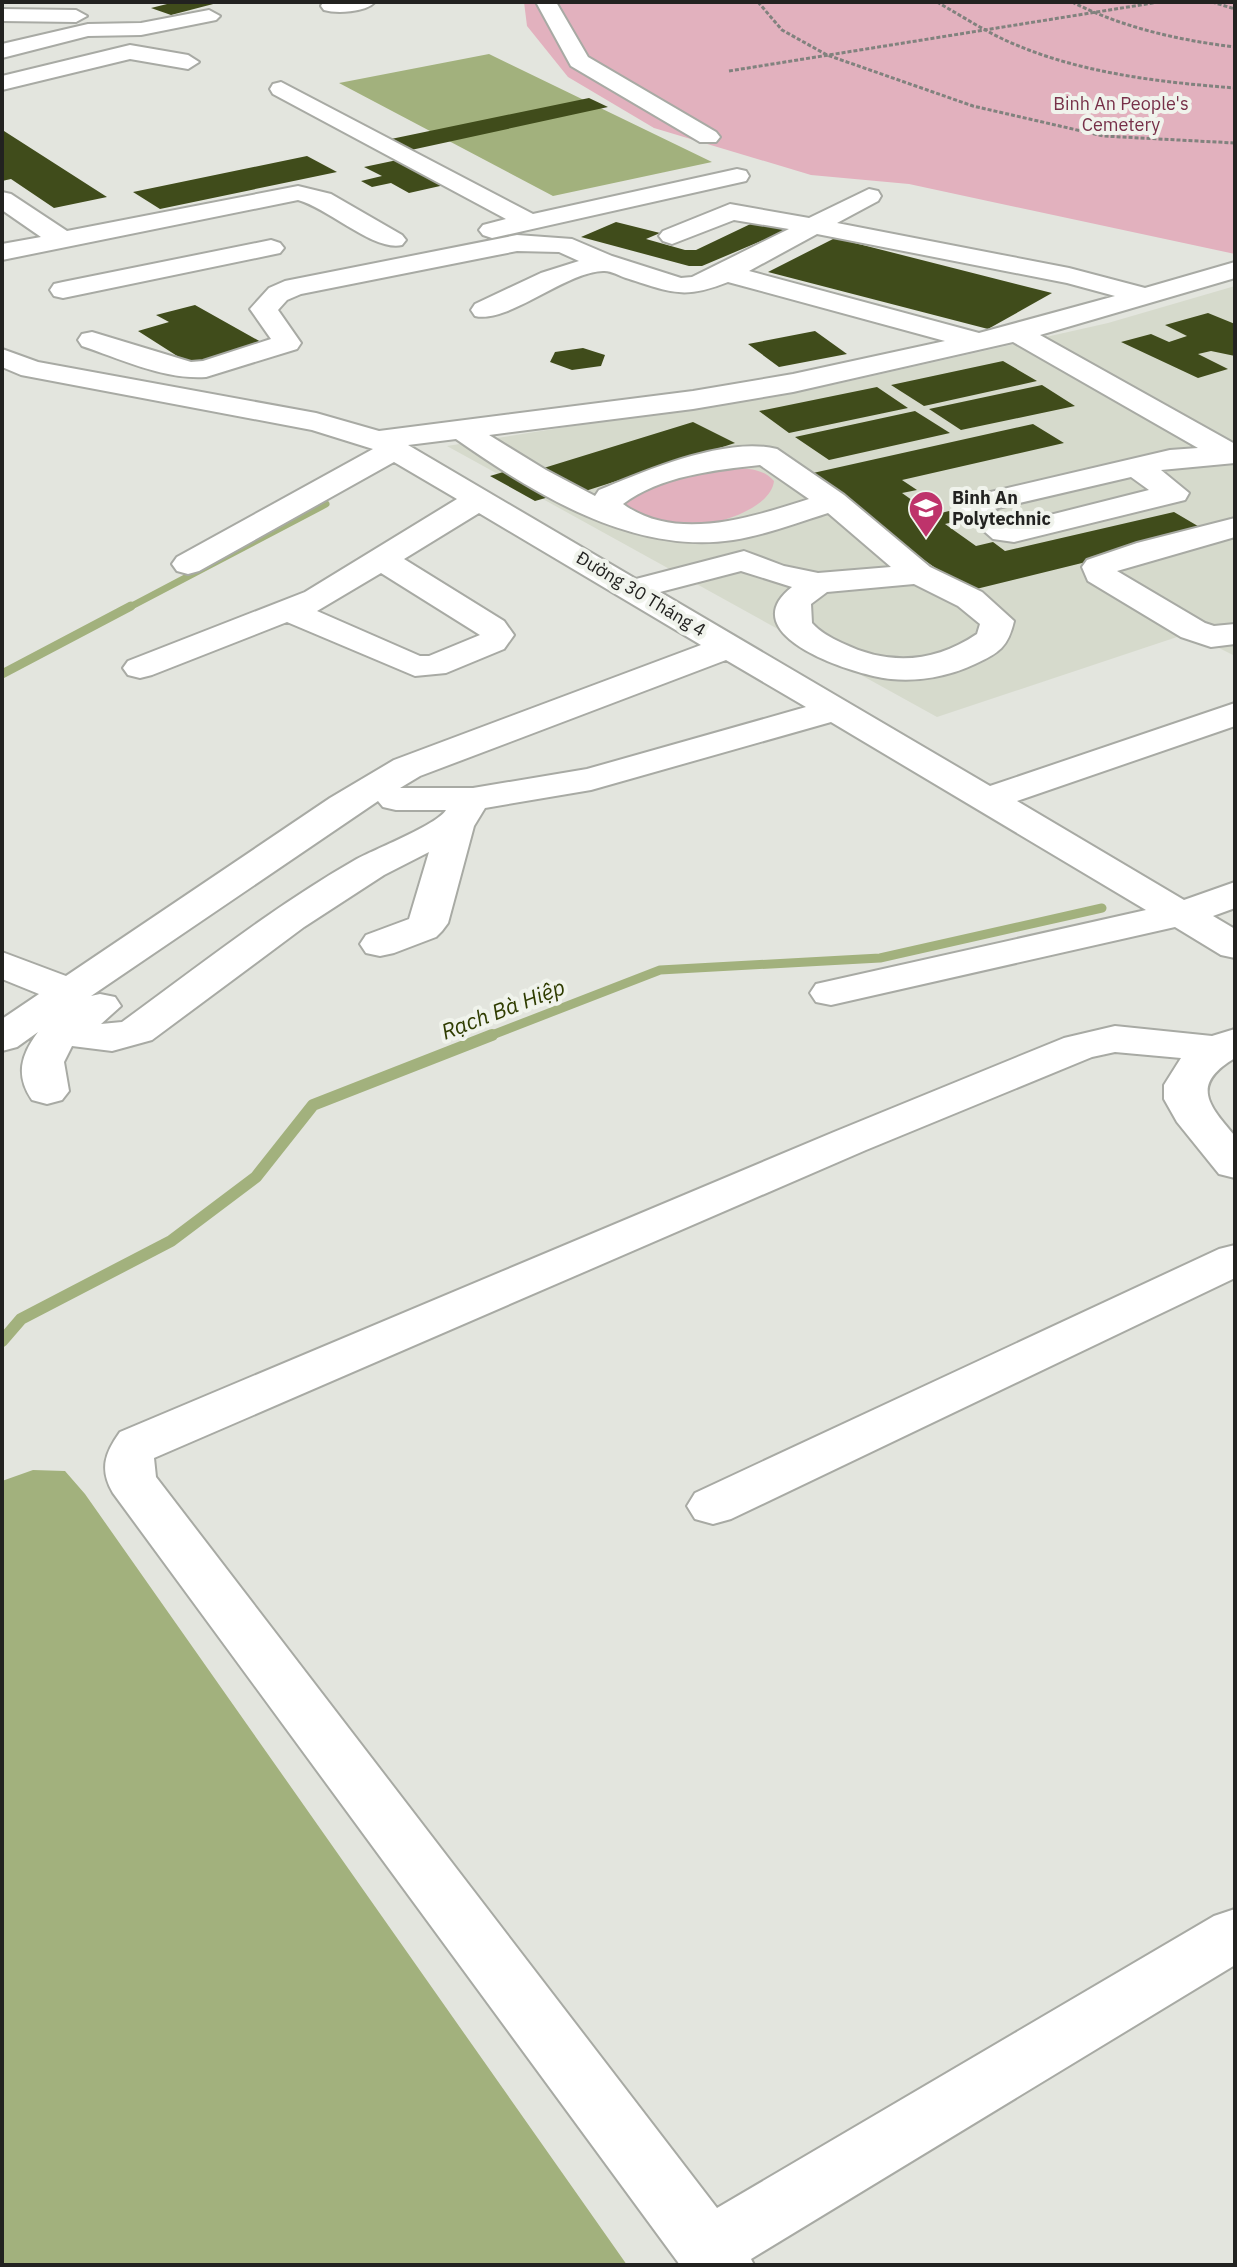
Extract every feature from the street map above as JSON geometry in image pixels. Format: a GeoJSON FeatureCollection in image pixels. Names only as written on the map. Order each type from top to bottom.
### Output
{"type":"FeatureCollection","features":[{"type":"Feature","properties":{"kind":"street"},"geometry":{"type":"LineString","coordinates":[[331,6],[365,2]]}},
{"type":"Feature","properties":{"kind":"street"},"geometry":{"type":"LineString","coordinates":[[546,2],[579,61],[708,137]]}},
{"type":"Feature","properties":{"kind":"street"},"geometry":{"type":"LineString","coordinates":[[2,15],[87,18],[141,29],[209,16]]}},
{"type":"Feature","properties":{"kind":"street"},"geometry":{"type":"LineString","coordinates":[[2,51],[87,18]]}},
{"type":"Feature","properties":{"kind":"street"},"geometry":{"type":"LineString","coordinates":[[2,83],[130,52],[188,62]]}},
{"type":"Feature","properties":{"kind":"street"},"geometry":{"type":"LineString","coordinates":[[281,89],[530,222]]}},
{"type":"Feature","properties":{"kind":"street"},"geometry":{"type":"LineString","coordinates":[[462,237],[737,176]]}},
{"type":"Feature","properties":{"kind":"street"},"geometry":{"type":"LineString","coordinates":[[2,252],[298,193],[322,199],[393,240]]}},
{"type":"Feature","properties":{"kind":"street"},"geometry":{"type":"LineString","coordinates":[[92,340],[169,366],[206,369],[287,343],[264,309],[278,294],[294,287],[517,243],[563,244],[603,262],[679,286],[696,285],[726,273],[869,196]]}},
{"type":"Feature","properties":{"kind":"street"},"geometry":{"type":"LineString","coordinates":[[2,199],[63,240]]}},
{"type":"Feature","properties":{"kind":"street"},"geometry":{"type":"LineString","coordinates":[[672,236],[735,211],[1069,276],[1145,296]]}},
{"type":"Feature","properties":{"kind":"street"},"geometry":{"type":"LineString","coordinates":[[136,225],[189,265]]}},
{"type":"Feature","properties":{"kind":"street"},"geometry":{"type":"LineString","coordinates":[[63,290],[271,248]]}},
{"type":"Feature","properties":{"kind":"street"},"geometry":{"type":"LineString","coordinates":[[485,310],[550,279],[603,262]]}},
{"type":"Feature","properties":{"kind":"street"},"geometry":{"type":"LineString","coordinates":[[188,564],[386,445],[460,428],[693,400],[950,350],[1235,270]]}},
{"type":"Feature","properties":{"kind":"street"},"geometry":{"type":"LineString","coordinates":[[726,273],[981,342]]}},
{"type":"Feature","properties":{"kind":"street"},"geometry":{"type":"LineString","coordinates":[[786,313],[950,350]]}},
{"type":"Feature","properties":{"kind":"street"},"geometry":{"type":"LineString","coordinates":[[1017,333],[1232,454]]}},
{"type":"Feature","properties":{"kind":"street","name":"Đường 30 Tháng 4"},"geometry":{"type":"LineString","coordinates":[[12,366],[316,422],[386,445],[1235,946]]}},
{"type":"Feature","properties":{"kind":"street"},"geometry":{"type":"LineString","coordinates":[[460,428],[572,499],[630,523],[659,530],[731,531],[833,502]]}},
{"type":"Feature","properties":{"kind":"street"},"geometry":{"type":"LineString","coordinates":[[616,516],[606,507],[610,497],[660,475],[709,461],[748,430],[919,574],[970,599],[997,621],[993,639],[969,656],[937,666],[896,670],[863,665],[805,636],[796,627],[793,617],[795,601],[818,583]]}},
{"type":"Feature","properties":{"kind":"street"},"geometry":{"type":"LineString","coordinates":[[1137,467],[1174,493],[1014,533],[1004,532],[976,510],[976,505],[990,500],[1170,459],[1232,454]]}},
{"type":"Feature","properties":{"kind":"street"},"geometry":{"type":"LineString","coordinates":[[140,668],[317,599],[479,499]]}},
{"type":"Feature","properties":{"kind":"street"},"geometry":{"type":"LineString","coordinates":[[1235,527],[1098,567],[1099,574],[1193,630],[1211,637],[1235,634]]}},
{"type":"Feature","properties":{"kind":"street"},"geometry":{"type":"LineString","coordinates":[[731,531],[729,548],[744,561],[775,574],[818,583],[919,574]]}},
{"type":"Feature","properties":{"kind":"street"},"geometry":{"type":"LineString","coordinates":[[287,610],[415,666],[434,666],[492,642],[497,635],[492,628],[381,559]]}},
{"type":"Feature","properties":{"kind":"street"},"geometry":{"type":"LineString","coordinates":[[634,589],[744,561]]}},
{"type":"Feature","properties":{"kind":"street"},"geometry":{"type":"LineString","coordinates":[[47,1091],[41,1077],[40,1062],[67,1012],[343,806],[407,768],[728,647]]}},
{"type":"Feature","properties":{"kind":"street"},"geometry":{"type":"LineString","coordinates":[[2,964],[67,1012],[112,1038],[137,1031],[335,890],[464,812],[835,710]]}},
{"type":"Feature","properties":{"kind":"street"},"geometry":{"type":"LineString","coordinates":[[988,799],[1235,714]]}},
{"type":"Feature","properties":{"kind":"street"},"geometry":{"type":"LineString","coordinates":[[2,1038],[67,1012],[396,799],[439,778],[490,737]]}},
{"type":"Feature","properties":{"kind":"street"},"geometry":{"type":"LineString","coordinates":[[396,799],[464,812]]}},
{"type":"Feature","properties":{"kind":"street"},"geometry":{"type":"LineString","coordinates":[[380,944],[422,929],[428,923],[464,812]]}},
{"type":"Feature","properties":{"kind":"street"},"geometry":{"type":"LineString","coordinates":[[831,993],[1182,914],[1235,894]]}},
{"type":"Feature","properties":{"kind":"street"},"geometry":{"type":"LineString","coordinates":[[1226,1044],[1115,1039],[1079,1047],[850,1141],[138,1444],[129,1457],[128,1468],[131,1480],[715,2256],[1235,1934]]}},
{"type":"Feature","properties":{"kind":"street"},"geometry":{"type":"LineString","coordinates":[[1226,1044],[1187,1075],[1182,1089],[1187,1106],[1235,1164]]}},
{"type":"Feature","properties":{"kind":"street"},"geometry":{"type":"LineString","coordinates":[[713,1506],[1235,1260]]}},
{"type":"Feature","properties":{"kind":"path"},"geometry":{"type":"LineString","coordinates":[[758,2],[782,30],[827,55],[973,106],[1103,136],[1235,143]]}},
{"type":"Feature","properties":{"kind":"path"},"geometry":{"type":"LineString","coordinates":[[937,2],[1018,46],[1093,69],[1168,83],[1235,88]]}},
{"type":"Feature","properties":{"kind":"path"},"geometry":{"type":"LineString","coordinates":[[1072,2],[1092,13],[1156,33],[1235,47]]}},
{"type":"Feature","properties":{"kind":"path"},"geometry":{"type":"LineString","coordinates":[[729,71],[1159,2]]}},
{"type":"Feature","properties":{"kind":"path"},"geometry":{"type":"LineString","coordinates":[[1212,2],[1235,9]]}},
{"type":"Feature","properties":{"kind":"shaded area"},"geometry":{"type":"Polygon","coordinates":[[[489,54],[712,162],[553,196],[339,83],[489,54]]]}},
{"type":"Feature","properties":{"kind":"shaded area","name":"Binh An Polytechnic"},"geometry":{"type":"Polygon","coordinates":[[[1235,286],[1235,656],[1189,633],[937,717],[447,446],[837,384],[1108,323],[1235,286]]]}},
{"type":"Feature","properties":{"kind":"shaded area"},"geometry":{"type":"Polygon","coordinates":[[[33,1470],[65,1471],[85,1494],[627,2265],[2,2265],[2,1481],[33,1470]]]}},
{"type":"Feature","properties":{"kind":"green space","name":"Binh An People's Cemetery"},"geometry":{"type":"Polygon","coordinates":[[[524,2],[1235,2],[1235,254],[909,184],[811,175],[654,128],[568,77],[527,26],[524,2]]]}},
{"type":"Feature","properties":{"kind":"green space"},"geometry":{"type":"Polygon","coordinates":[[[720,468],[756,470],[774,481],[769,493],[745,512],[692,527],[663,527],[619,502],[645,484],[720,468]]]}},
{"type":"Feature","properties":{"kind":"building"},"geometry":{"type":"Polygon","coordinates":[[[175,2],[217,3],[171,15],[151,8],[175,2]]]}},
{"type":"Feature","properties":{"kind":"building"},"geometry":{"type":"Polygon","coordinates":[[[589,98],[608,107],[411,150],[391,139],[589,98]]]}},
{"type":"Feature","properties":{"kind":"building"},"geometry":{"type":"Polygon","coordinates":[[[4,131],[107,197],[54,208],[11,179],[2,181],[4,131]]]}},
{"type":"Feature","properties":{"kind":"building"},"geometry":{"type":"Polygon","coordinates":[[[307,156],[337,172],[160,209],[133,192],[307,156]]]}},
{"type":"Feature","properties":{"kind":"building"},"geometry":{"type":"Polygon","coordinates":[[[402,159],[449,184],[409,193],[391,183],[372,187],[361,181],[382,176],[364,167],[402,159]]]}},
{"type":"Feature","properties":{"kind":"building"},"geometry":{"type":"Polygon","coordinates":[[[761,219],[792,228],[702,266],[689,266],[581,237],[616,222],[660,233],[646,239],[696,250],[761,219]]]}},
{"type":"Feature","properties":{"kind":"building"},"geometry":{"type":"Polygon","coordinates":[[[835,238],[1052,293],[988,329],[768,272],[835,238]]]}},
{"type":"Feature","properties":{"kind":"building"},"geometry":{"type":"Polygon","coordinates":[[[195,305],[270,347],[196,368],[138,331],[169,322],[156,315],[195,305]]]}},
{"type":"Feature","properties":{"kind":"building"},"geometry":{"type":"Polygon","coordinates":[[[1208,313],[1235,324],[1235,356],[1211,351],[1198,354],[1228,369],[1198,378],[1121,342],[1151,334],[1169,342],[1187,336],[1165,325],[1208,313]]]}},
{"type":"Feature","properties":{"kind":"building"},"geometry":{"type":"Polygon","coordinates":[[[815,331],[847,354],[779,367],[748,344],[815,331]]]}},
{"type":"Feature","properties":{"kind":"building"},"geometry":{"type":"Polygon","coordinates":[[[583,348],[605,355],[601,366],[572,370],[550,362],[555,352],[583,348]]]}},
{"type":"Feature","properties":{"kind":"building"},"geometry":{"type":"Polygon","coordinates":[[[1003,361],[1037,381],[924,406],[891,385],[1003,361]]]}},
{"type":"Feature","properties":{"kind":"building"},"geometry":{"type":"Polygon","coordinates":[[[1042,385],[1075,406],[961,430],[929,409],[1042,385]]]}},
{"type":"Feature","properties":{"kind":"building"},"geometry":{"type":"Polygon","coordinates":[[[877,387],[908,408],[789,433],[759,411],[877,387]]]}},
{"type":"Feature","properties":{"kind":"building"},"geometry":{"type":"Polygon","coordinates":[[[915,411],[950,433],[829,460],[795,437],[915,411]]]}},
{"type":"Feature","properties":{"kind":"building"},"geometry":{"type":"Polygon","coordinates":[[[693,422],[735,443],[576,494],[534,471],[693,422]]]}},
{"type":"Feature","properties":{"kind":"building"},"geometry":{"type":"Polygon","coordinates":[[[1033,424],[1064,443],[902,480],[917,490],[902,493],[933,515],[949,511],[962,520],[945,524],[976,546],[993,542],[1005,551],[1174,512],[1208,532],[968,591],[804,475],[1033,424]]]}},
{"type":"Feature","properties":{"kind":"building"},"geometry":{"type":"Polygon","coordinates":[[[510,470],[556,495],[535,501],[490,476],[510,470]]]}},
{"type":"Feature","properties":{"kind":"waterway"},"geometry":{"type":"LineString","coordinates":[[128,608],[326,504]]}},
{"type":"Feature","properties":{"kind":"waterway"},"geometry":{"type":"LineString","coordinates":[[2,674],[131,606]]}},
{"type":"Feature","properties":{"kind":"waterway","name":"Rạch Bà Hiệp"},"geometry":{"type":"LineString","coordinates":[[487,1037],[660,970],[880,958],[1102,908]]}},
{"type":"Feature","properties":{"kind":"waterway","name":"Rạch Bà Hiệp"},"geometry":{"type":"LineString","coordinates":[[2,1341],[21,1319],[171,1241],[256,1177],[313,1105],[492,1035]]}},
{"type":"Feature","properties":{"kind":"place","name":"Binh An Polytechnic"},"geometry":{"type":"Point","coordinates":[926,539]}}]}
